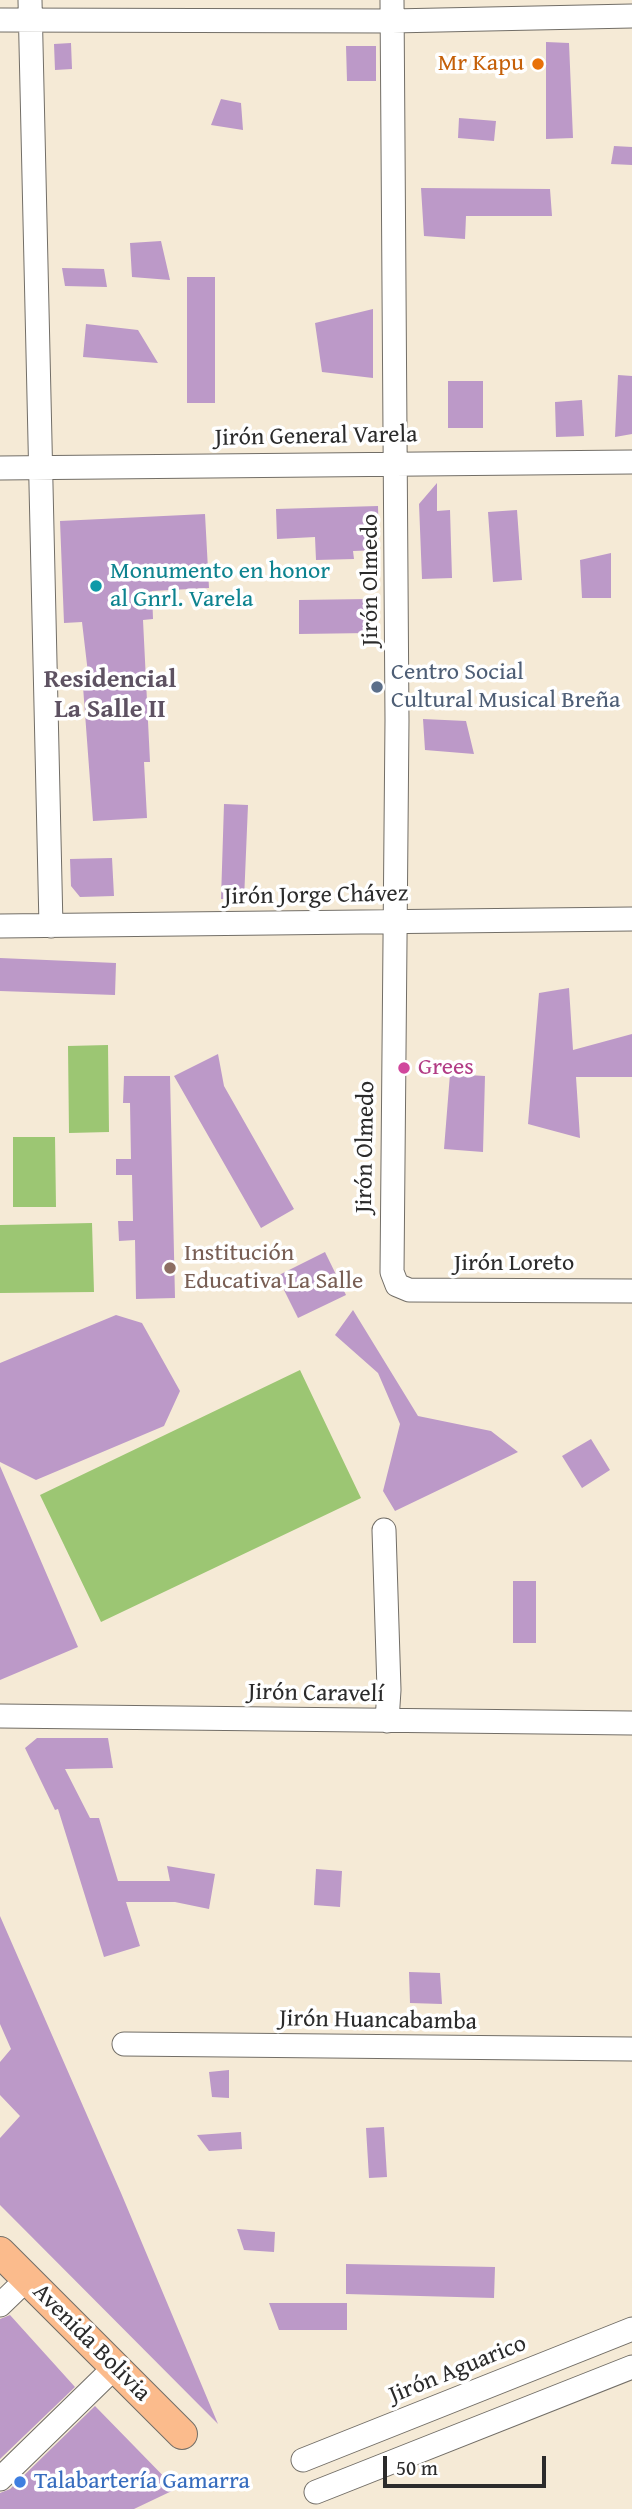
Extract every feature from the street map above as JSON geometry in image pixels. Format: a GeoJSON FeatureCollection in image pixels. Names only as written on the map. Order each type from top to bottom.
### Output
{"type":"FeatureCollection","features":[{"type":"Feature","properties":{"kind":"main road","name":"Avenida Bolivia"},"geometry":{"type":"LineString","coordinates":[[0,2252],[181,2434]]}},
{"type":"Feature","properties":{"kind":"street"},"geometry":{"type":"LineString","coordinates":[[30,10],[51,926]]}},
{"type":"Feature","properties":{"kind":"street"},"geometry":{"type":"LineString","coordinates":[[0,20],[30,10],[392,11],[632,16]]}},
{"type":"Feature","properties":{"kind":"street","name":"Jirón Olmedo"},"geometry":{"type":"LineString","coordinates":[[392,11],[397,462],[397,922],[391,1219],[392,1272],[397,1285]]}},
{"type":"Feature","properties":{"kind":"street","name":"Jirón General Varela"},"geometry":{"type":"LineString","coordinates":[[0,468],[632,461]]}},
{"type":"Feature","properties":{"kind":"street","name":"Jirón Jorge Chávez"},"geometry":{"type":"LineString","coordinates":[[0,926],[632,919]]}},
{"type":"Feature","properties":{"kind":"street","name":"Jirón Loreto"},"geometry":{"type":"LineString","coordinates":[[397,1285],[409,1290],[632,1291]]}},
{"type":"Feature","properties":{"kind":"street"},"geometry":{"type":"LineString","coordinates":[[384,1530],[389,1690],[387,1721]]}},
{"type":"Feature","properties":{"kind":"street","name":"Jirón Caravelí"},"geometry":{"type":"LineString","coordinates":[[0,1716],[632,1723]]}},
{"type":"Feature","properties":{"kind":"street","name":"Jirón Huancabamba"},"geometry":{"type":"LineString","coordinates":[[124,2044],[632,2049]]}},
{"type":"Feature","properties":{"kind":"street"},"geometry":{"type":"LineString","coordinates":[[0,2305],[27,2279]]}},
{"type":"Feature","properties":{"kind":"street","name":"Jirón Aguarico"},"geometry":{"type":"LineString","coordinates":[[303,2460],[632,2329]]}},
{"type":"Feature","properties":{"kind":"street"},"geometry":{"type":"LineString","coordinates":[[0,2479],[115,2367]]}},
{"type":"Feature","properties":{"kind":"street"},"geometry":{"type":"LineString","coordinates":[[316,2492],[632,2367]]}},
{"type":"Feature","properties":{"kind":"street"},"geometry":{"type":"LineString","coordinates":[[409,2418],[422,2450]]}},
{"type":"Feature","properties":{"kind":"green space"},"geometry":{"type":"Polygon","coordinates":[[[108,1045],[109,1132],[69,1133],[68,1046],[108,1045]]]}},
{"type":"Feature","properties":{"kind":"green space"},"geometry":{"type":"Polygon","coordinates":[[[13,1137],[55,1137],[56,1207],[13,1207],[13,1137]]]}},
{"type":"Feature","properties":{"kind":"green space"},"geometry":{"type":"Polygon","coordinates":[[[92,1223],[94,1292],[0,1293],[0,1225],[92,1223]]]}},
{"type":"Feature","properties":{"kind":"green space"},"geometry":{"type":"Polygon","coordinates":[[[300,1370],[361,1498],[101,1622],[40,1495],[300,1370]]]}},
{"type":"Feature","properties":{"kind":"building"},"geometry":{"type":"Polygon","coordinates":[[[546,42],[569,43],[573,138],[546,139],[546,42]]]}},
{"type":"Feature","properties":{"kind":"building"},"geometry":{"type":"Polygon","coordinates":[[[71,43],[72,69],[55,70],[54,44],[71,43]]]}},
{"type":"Feature","properties":{"kind":"building"},"geometry":{"type":"Polygon","coordinates":[[[346,46],[376,46],[376,81],[347,81],[346,46]]]}},
{"type":"Feature","properties":{"kind":"building"},"geometry":{"type":"Polygon","coordinates":[[[221,99],[241,103],[243,130],[211,125],[221,99]]]}},
{"type":"Feature","properties":{"kind":"building"},"geometry":{"type":"Polygon","coordinates":[[[459,118],[496,121],[494,141],[458,138],[459,118]]]}},
{"type":"Feature","properties":{"kind":"building"},"geometry":{"type":"Polygon","coordinates":[[[614,146],[632,147],[632,165],[611,164],[614,146]]]}},
{"type":"Feature","properties":{"kind":"building"},"geometry":{"type":"Polygon","coordinates":[[[421,188],[550,189],[552,216],[466,216],[465,239],[424,236],[421,188]]]}},
{"type":"Feature","properties":{"kind":"building"},"geometry":{"type":"Polygon","coordinates":[[[161,241],[170,280],[132,277],[130,243],[161,241]]]}},
{"type":"Feature","properties":{"kind":"building"},"geometry":{"type":"Polygon","coordinates":[[[62,268],[104,269],[107,287],[65,286],[62,268]]]}},
{"type":"Feature","properties":{"kind":"building"},"geometry":{"type":"Polygon","coordinates":[[[187,277],[215,277],[215,403],[187,403],[187,277]]]}},
{"type":"Feature","properties":{"kind":"building"},"geometry":{"type":"Polygon","coordinates":[[[373,309],[373,378],[322,372],[315,323],[373,309]]]}},
{"type":"Feature","properties":{"kind":"building"},"geometry":{"type":"Polygon","coordinates":[[[86,324],[138,330],[158,363],[83,357],[86,324]]]}},
{"type":"Feature","properties":{"kind":"building"},"geometry":{"type":"Polygon","coordinates":[[[618,375],[632,376],[632,434],[615,437],[618,375]]]}},
{"type":"Feature","properties":{"kind":"building"},"geometry":{"type":"Polygon","coordinates":[[[448,381],[483,381],[483,428],[448,428],[448,381]]]}},
{"type":"Feature","properties":{"kind":"building"},"geometry":{"type":"Polygon","coordinates":[[[582,400],[584,436],[556,437],[555,402],[582,400]]]}},
{"type":"Feature","properties":{"kind":"building"},"geometry":{"type":"Polygon","coordinates":[[[437,483],[437,511],[450,510],[452,578],[422,579],[419,504],[437,483]]]}},
{"type":"Feature","properties":{"kind":"building"},"geometry":{"type":"Polygon","coordinates":[[[378,506],[379,550],[353,551],[354,559],[316,560],[315,537],[277,539],[276,509],[378,506]]]}},
{"type":"Feature","properties":{"kind":"building"},"geometry":{"type":"Polygon","coordinates":[[[517,510],[522,580],[493,582],[488,512],[517,510]]]}},
{"type":"Feature","properties":{"kind":"building"},"geometry":{"type":"Polygon","coordinates":[[[205,514],[209,588],[152,591],[153,619],[143,620],[150,762],[144,762],[147,818],[93,821],[82,673],[88,673],[82,622],[64,623],[60,521],[205,514]]]}},
{"type":"Feature","properties":{"kind":"building"},"geometry":{"type":"Polygon","coordinates":[[[611,553],[611,598],[582,598],[580,560],[611,553]]]}},
{"type":"Feature","properties":{"kind":"building"},"geometry":{"type":"Polygon","coordinates":[[[368,599],[369,633],[299,634],[299,600],[368,599]]]}},
{"type":"Feature","properties":{"kind":"building"},"geometry":{"type":"Polygon","coordinates":[[[423,719],[466,721],[474,754],[425,750],[423,719]]]}},
{"type":"Feature","properties":{"kind":"building"},"geometry":{"type":"Polygon","coordinates":[[[224,804],[248,805],[244,900],[221,899],[224,804]]]}},
{"type":"Feature","properties":{"kind":"building"},"geometry":{"type":"Polygon","coordinates":[[[112,858],[114,896],[80,897],[71,886],[70,859],[112,858]]]}},
{"type":"Feature","properties":{"kind":"building"},"geometry":{"type":"Polygon","coordinates":[[[0,958],[116,963],[115,995],[0,991],[0,958]]]}},
{"type":"Feature","properties":{"kind":"building"},"geometry":{"type":"Polygon","coordinates":[[[569,988],[573,1050],[632,1034],[632,1077],[576,1077],[580,1138],[528,1124],[539,993],[569,988]]]}},
{"type":"Feature","properties":{"kind":"building"},"geometry":{"type":"Polygon","coordinates":[[[218,1054],[224,1086],[294,1209],[261,1228],[174,1076],[218,1054]]]}},
{"type":"Feature","properties":{"kind":"building"},"geometry":{"type":"Polygon","coordinates":[[[450,1074],[485,1076],[483,1152],[444,1149],[450,1074]]]}},
{"type":"Feature","properties":{"kind":"building"},"geometry":{"type":"Polygon","coordinates":[[[124,1076],[170,1076],[175,1298],[136,1299],[135,1240],[119,1241],[118,1221],[133,1221],[132,1175],[116,1175],[116,1159],[131,1159],[130,1103],[123,1103],[124,1076]]]}},
{"type":"Feature","properties":{"kind":"building"},"geometry":{"type":"Polygon","coordinates":[[[325,1252],[346,1295],[298,1318],[277,1276],[325,1252]]]}},
{"type":"Feature","properties":{"kind":"building"},"geometry":{"type":"Polygon","coordinates":[[[353,1310],[418,1416],[491,1431],[518,1452],[395,1511],[383,1491],[400,1424],[378,1373],[335,1335],[353,1310]]]}},
{"type":"Feature","properties":{"kind":"building"},"geometry":{"type":"Polygon","coordinates":[[[116,1315],[142,1323],[180,1391],[164,1426],[36,1480],[0,1462],[0,1363],[116,1315]]]}},
{"type":"Feature","properties":{"kind":"building"},"geometry":{"type":"Polygon","coordinates":[[[591,1439],[610,1470],[582,1488],[562,1456],[591,1439]]]}},
{"type":"Feature","properties":{"kind":"building"},"geometry":{"type":"Polygon","coordinates":[[[0,1466],[78,1647],[0,1680],[0,1466]]]}},
{"type":"Feature","properties":{"kind":"building"},"geometry":{"type":"Polygon","coordinates":[[[513,1581],[536,1581],[536,1643],[513,1643],[513,1581]]]}},
{"type":"Feature","properties":{"kind":"building"},"geometry":{"type":"Polygon","coordinates":[[[37,1738],[108,1738],[113,1768],[65,1769],[90,1818],[99,1818],[118,1881],[170,1881],[167,1866],[215,1874],[209,1909],[175,1902],[126,1902],[140,1946],[104,1957],[58,1809],[55,1810],[25,1748],[37,1738]]]}},
{"type":"Feature","properties":{"kind":"building"},"geometry":{"type":"Polygon","coordinates":[[[316,1869],[342,1871],[340,1907],[314,1905],[316,1869]]]}},
{"type":"Feature","properties":{"kind":"building"},"geometry":{"type":"Polygon","coordinates":[[[0,1916],[218,2424],[0,2205],[0,2138],[20,2116],[0,2095],[0,2062],[11,2049],[0,2024],[0,1916]]]}},
{"type":"Feature","properties":{"kind":"building"},"geometry":{"type":"Polygon","coordinates":[[[409,1972],[440,1973],[442,2004],[410,2003],[409,1972]]]}},
{"type":"Feature","properties":{"kind":"building"},"geometry":{"type":"Polygon","coordinates":[[[229,2070],[229,2098],[212,2097],[209,2072],[229,2070]]]}},
{"type":"Feature","properties":{"kind":"building"},"geometry":{"type":"Polygon","coordinates":[[[384,2127],[387,2177],[369,2178],[366,2128],[384,2127]]]}},
{"type":"Feature","properties":{"kind":"building"},"geometry":{"type":"Polygon","coordinates":[[[241,2132],[242,2149],[209,2151],[197,2135],[241,2132]]]}},
{"type":"Feature","properties":{"kind":"building"},"geometry":{"type":"Polygon","coordinates":[[[237,2229],[275,2232],[274,2252],[244,2250],[237,2229]]]}},
{"type":"Feature","properties":{"kind":"building"},"geometry":{"type":"Polygon","coordinates":[[[346,2264],[495,2267],[494,2298],[346,2294],[346,2264]]]}},
{"type":"Feature","properties":{"kind":"building"},"geometry":{"type":"Polygon","coordinates":[[[269,2303],[347,2303],[347,2330],[279,2330],[269,2303]]]}},
{"type":"Feature","properties":{"kind":"building"},"geometry":{"type":"Polygon","coordinates":[[[10,2315],[75,2387],[0,2459],[0,2319],[10,2315]]]}},
{"type":"Feature","properties":{"kind":"building"},"geometry":{"type":"Polygon","coordinates":[[[95,2406],[176,2489],[134,2509],[0,2509],[0,2493],[10,2489],[95,2406]]]}},
{"type":"Feature","properties":{"kind":"place","name":"Mr Kapu"},"geometry":{"type":"Point","coordinates":[538,64]}},
{"type":"Feature","properties":{"kind":"place","name":"Monumento en honor al Gnrl. Varela"},"geometry":{"type":"Point","coordinates":[96,586]}},
{"type":"Feature","properties":{"kind":"place","name":"Centro Social Cultural Musical Breña"},"geometry":{"type":"Point","coordinates":[377,687]}},
{"type":"Feature","properties":{"kind":"place","name":"Grees"},"geometry":{"type":"Point","coordinates":[404,1068]}},
{"type":"Feature","properties":{"kind":"place","name":"Institución Educativa La Salle"},"geometry":{"type":"Point","coordinates":[170,1268]}},
{"type":"Feature","properties":{"kind":"place","name":"Talabartería Gamarra"},"geometry":{"type":"Point","coordinates":[20,2482]}},
{"type":"Feature","properties":{"kind":"district","name":"Residencial La Salle II"},"geometry":{"type":"Point","coordinates":[110,695]}}]}
